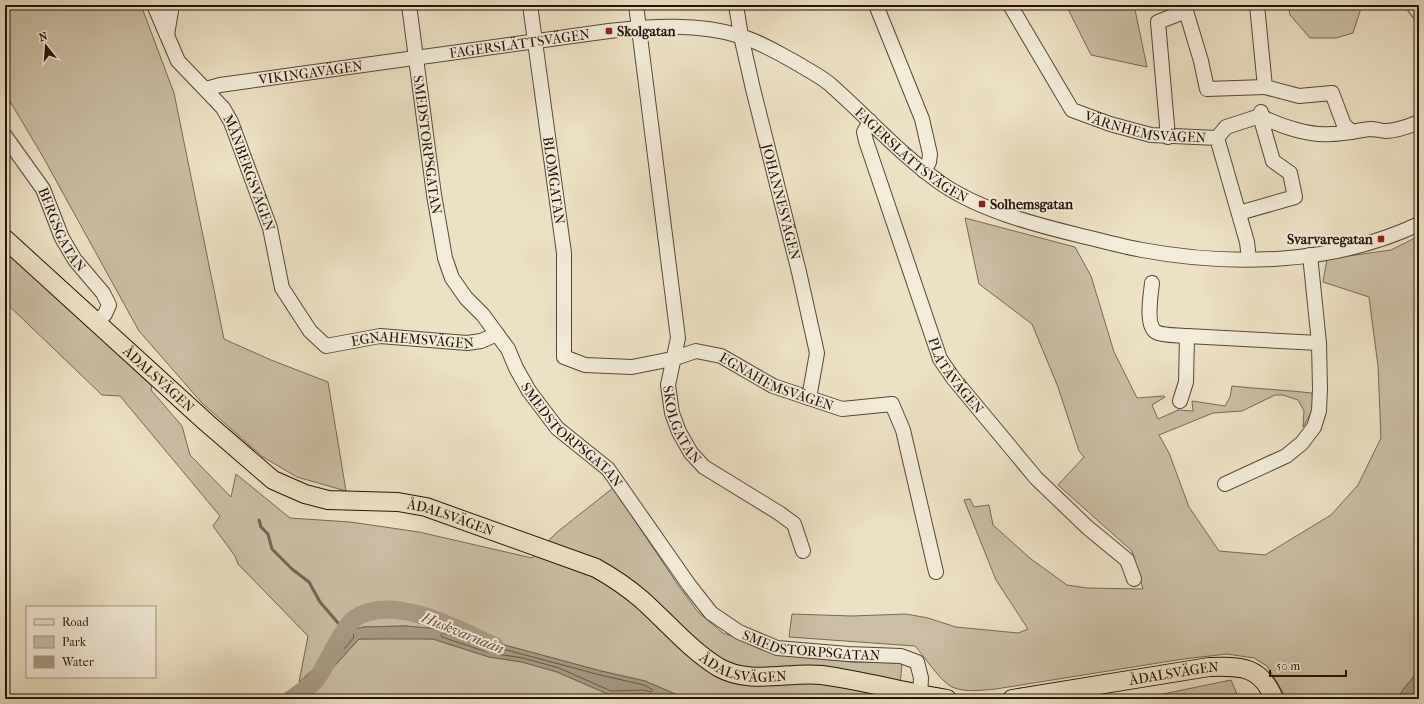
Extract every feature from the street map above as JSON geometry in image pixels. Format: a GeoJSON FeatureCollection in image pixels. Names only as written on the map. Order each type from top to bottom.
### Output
{"type":"FeatureCollection","features":[{"type":"Feature","properties":{"kind":"main road","name":"ÅDALSVÄGEN"},"geometry":{"type":"LineString","coordinates":[[5,239],[252,462],[273,480],[287,487],[305,494],[328,500],[398,502],[426,507],[596,568],[617,580],[640,598],[704,656],[719,667],[735,673],[773,678],[799,674],[822,675],[947,699]]}},
{"type":"Feature","properties":{"kind":"main road","name":"ÅDALSVÄGEN"},"geometry":{"type":"LineString","coordinates":[[1012,699],[1209,668],[1236,666],[1253,671],[1272,693]]}},
{"type":"Feature","properties":{"kind":"street","name":"MÅNBERGSVÄGEN"},"geometry":{"type":"LineString","coordinates":[[154,5],[178,61],[223,108],[231,122],[270,228],[282,288],[310,331],[326,346]]}},
{"type":"Feature","properties":{"kind":"street"},"geometry":{"type":"LineString","coordinates":[[167,36],[172,5]]}},
{"type":"Feature","properties":{"kind":"street","name":"SMEDSTORPSGATAN"},"geometry":{"type":"LineString","coordinates":[[409,5],[434,195],[445,258],[452,278],[466,298],[483,315],[508,349],[516,368],[529,391],[557,428],[608,469],[675,566],[711,613],[739,632],[777,648],[848,654],[901,656],[917,662],[921,678],[920,694]]}},
{"type":"Feature","properties":{"kind":"street","name":"BLOMGATAN"},"geometry":{"type":"LineString","coordinates":[[530,5],[564,253],[564,357]]}},
{"type":"Feature","properties":{"kind":"street","name":"SKOLGATAN"},"geometry":{"type":"LineString","coordinates":[[636,5],[678,338],[672,359],[668,385],[672,413],[679,432],[691,453],[704,468],[779,513],[794,524],[803,551]]}},
{"type":"Feature","properties":{"kind":"street","name":"JOHANNESVÄGEN"},"geometry":{"type":"LineString","coordinates":[[736,5],[741,36],[799,272],[817,353],[809,398]]}},
{"type":"Feature","properties":{"kind":"street"},"geometry":{"type":"LineString","coordinates":[[876,5],[922,119],[930,154],[929,162],[924,171]]}},
{"type":"Feature","properties":{"kind":"street","name":"VÄRNHEMSVÄGEN"},"geometry":{"type":"LineString","coordinates":[[1010,5],[1072,110],[1110,124],[1151,135],[1217,138],[1247,242],[1249,259]]}},
{"type":"Feature","properties":{"kind":"street"},"geometry":{"type":"LineString","coordinates":[[1257,5],[1265,87]]}},
{"type":"Feature","properties":{"kind":"street"},"geometry":{"type":"LineString","coordinates":[[1413,5],[1419,13]]}},
{"type":"Feature","properties":{"kind":"street"},"geometry":{"type":"LineString","coordinates":[[1168,136],[1158,22],[1185,8],[1201,61],[1207,89],[1265,87],[1299,96],[1332,92],[1344,125],[1352,132]]}},
{"type":"Feature","properties":{"kind":"street","name":"FAGERSLÄTTSVÄGEN"},"geometry":{"type":"LineString","coordinates":[[416,58],[639,27],[698,28],[741,36],[786,57],[831,84],[924,171],[944,186],[1008,215],[1052,229],[1141,250],[1211,259],[1284,259],[1357,246],[1401,232],[1419,224]]}},
{"type":"Feature","properties":{"kind":"street","name":"VIKINGAVÄGEN"},"geometry":{"type":"LineString","coordinates":[[206,90],[220,86],[416,58]]}},
{"type":"Feature","properties":{"kind":"street"},"geometry":{"type":"LineString","coordinates":[[1261,114],[1270,121],[1315,134],[1331,134],[1373,129],[1387,131],[1400,129],[1419,122]]}},
{"type":"Feature","properties":{"kind":"street"},"geometry":{"type":"LineString","coordinates":[[1217,138],[1226,127],[1261,114]]}},
{"type":"Feature","properties":{"kind":"street"},"geometry":{"type":"LineString","coordinates":[[1239,213],[1295,197],[1290,173],[1273,161],[1261,114]]}},
{"type":"Feature","properties":{"kind":"street","name":"PLATÅVÄGEN"},"geometry":{"type":"LineString","coordinates":[[870,121],[864,132],[866,141],[940,359],[953,378],[1036,478],[1087,527],[1127,560],[1134,580]]}},
{"type":"Feature","properties":{"kind":"street","name":"BERGSGATAN"},"geometry":{"type":"LineString","coordinates":[[5,136],[44,189],[62,238],[75,260],[103,293],[109,305],[105,314],[98,322]]}},
{"type":"Feature","properties":{"kind":"street"},"geometry":{"type":"LineString","coordinates":[[1225,484],[1286,456],[1302,443],[1314,427],[1319,411],[1318,343],[1310,255]]}},
{"type":"Feature","properties":{"kind":"street"},"geometry":{"type":"LineString","coordinates":[[1152,283],[1149,321],[1152,328],[1157,332],[1187,336],[1318,343]]}},
{"type":"Feature","properties":{"kind":"street","name":"EGNAHEMSVÄGEN"},"geometry":{"type":"LineString","coordinates":[[326,346],[380,336],[467,343],[481,341],[497,334]]}},
{"type":"Feature","properties":{"kind":"street"},"geometry":{"type":"LineString","coordinates":[[1180,401],[1186,382],[1187,336]]}},
{"type":"Feature","properties":{"kind":"street","name":"EGNAHEMSVÄGEN"},"geometry":{"type":"LineString","coordinates":[[564,357],[585,365],[632,368],[672,359],[696,351],[721,356],[773,386],[842,409],[892,404],[903,430],[936,572]]}},
{"type":"Feature","properties":{"kind":"green space"},"geometry":{"type":"Polygon","coordinates":[[[5,5],[141,5],[174,93],[224,339],[271,360],[328,382],[346,491],[297,477],[263,457],[202,403],[139,331],[42,155],[5,93],[5,5]]]}},
{"type":"Feature","properties":{"kind":"green space"},"geometry":{"type":"Polygon","coordinates":[[[1066,5],[1134,5],[1147,67],[1091,55],[1066,5]]]}},
{"type":"Feature","properties":{"kind":"green space"},"geometry":{"type":"Polygon","coordinates":[[[1288,5],[1362,5],[1353,33],[1336,38],[1310,38],[1290,15],[1288,5]]]}},
{"type":"Feature","properties":{"kind":"green space"},"geometry":{"type":"Polygon","coordinates":[[[965,218],[1075,247],[1091,276],[1114,352],[1137,398],[1165,397],[1152,405],[1158,419],[1178,410],[1193,411],[1192,401],[1225,406],[1230,397],[1232,386],[1312,393],[1313,409],[1303,427],[1304,411],[1298,400],[1283,395],[1275,395],[1242,411],[1213,413],[1159,435],[1169,453],[1189,507],[1219,551],[1265,555],[1331,515],[1358,485],[1381,438],[1378,366],[1369,297],[1323,282],[1327,259],[1391,250],[1419,236],[1419,670],[1402,691],[1399,699],[1287,699],[1267,666],[1254,658],[1227,654],[1183,659],[996,689],[974,691],[963,690],[952,687],[943,680],[915,646],[789,637],[792,614],[852,616],[906,614],[928,618],[956,627],[1018,633],[1028,629],[996,580],[964,500],[970,499],[974,507],[989,505],[993,525],[1031,559],[1067,585],[1087,588],[1143,589],[1132,551],[1058,485],[1084,457],[1079,451],[1058,387],[1032,324],[979,284],[965,218]]]}},
{"type":"Feature","properties":{"kind":"green space"},"geometry":{"type":"Polygon","coordinates":[[[5,249],[152,386],[151,390],[182,426],[190,455],[231,497],[236,474],[290,518],[350,522],[419,532],[532,558],[556,533],[613,488],[678,585],[698,612],[723,633],[787,655],[851,662],[902,663],[899,699],[687,699],[645,681],[601,671],[449,630],[405,626],[364,627],[347,631],[331,654],[299,682],[308,636],[238,564],[235,556],[213,526],[220,516],[120,396],[102,395],[5,302],[5,249]]]}},
{"type":"Feature","properties":{"kind":"green space"},"geometry":{"type":"Polygon","coordinates":[[[359,639],[433,639],[489,657],[522,662],[557,672],[610,695],[644,694],[658,699],[302,699],[319,683],[359,639]]]}},
{"type":"Feature","properties":{"kind":"green space"},"geometry":{"type":"Polygon","coordinates":[[[1231,680],[1239,699],[1139,699],[1231,680]]]}},
{"type":"Feature","properties":{"kind":"water","name":"Huskvarnaån"},"geometry":{"type":"Polygon","coordinates":[[[405,626],[449,630],[601,671],[645,681],[687,699],[658,699],[644,694],[610,695],[557,672],[522,662],[489,657],[433,639],[359,639],[319,683],[302,697],[299,699],[282,699],[331,654],[346,631],[364,627],[405,626]]]}},
{"type":"Feature","properties":{"kind":"water"},"geometry":{"type":"Polygon","coordinates":[[[1419,670],[1419,699],[1399,699],[1402,691],[1419,670]]]}},
{"type":"Feature","properties":{"kind":"waterway"},"geometry":{"type":"LineString","coordinates":[[259,520],[261,527],[268,534],[272,549],[292,569],[309,582],[320,602],[345,631]]}},
{"type":"Feature","properties":{"kind":"waterway","name":"Huskvarnaån"},"geometry":{"type":"LineString","coordinates":[[291,699],[315,681],[350,623],[354,619],[369,612],[387,610],[406,611],[425,616],[445,623],[495,646]]}},
{"type":"Feature","properties":{"kind":"place","name":"Skolgatan"},"geometry":{"type":"Point","coordinates":[609,31]}},
{"type":"Feature","properties":{"kind":"place","name":"Solhemsgatan"},"geometry":{"type":"Point","coordinates":[982,204]}},
{"type":"Feature","properties":{"kind":"place","name":"Svarvaregatan"},"geometry":{"type":"Point","coordinates":[1381,239]}}]}
